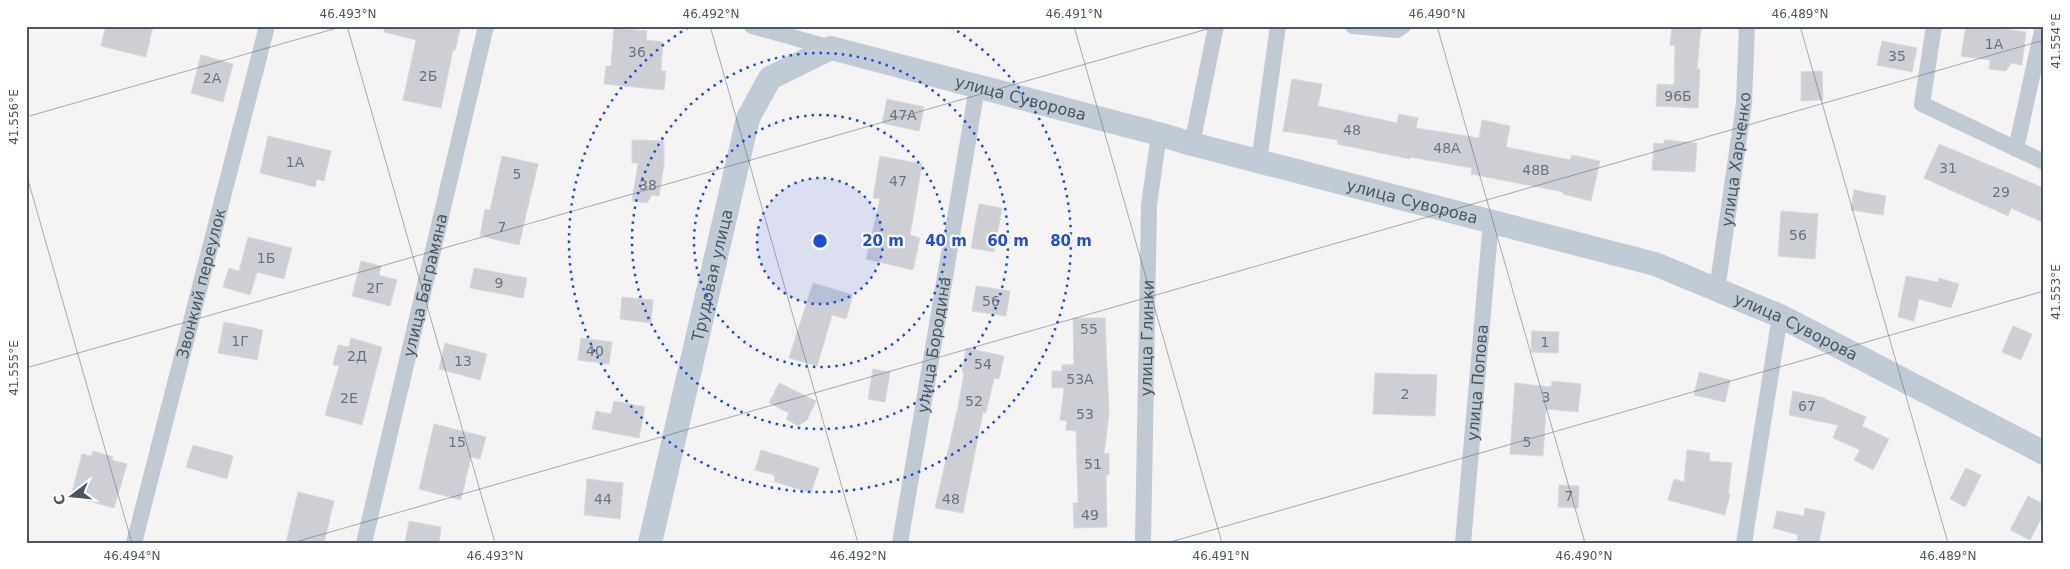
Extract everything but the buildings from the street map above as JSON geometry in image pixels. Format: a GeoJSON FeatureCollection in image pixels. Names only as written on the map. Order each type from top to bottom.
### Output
{"type":"FeatureCollection","features":[{"type":"Feature","properties":{"kind":"main road","name":"улица Суворова"},"geometry":{"type":"LineString","coordinates":[[831,48],[977,88],[1655,264],[1780,316],[2044,453]]}},
{"type":"Feature","properties":{"kind":"main road","name":"Трудовая улица"},"geometry":{"type":"LineString","coordinates":[[650,543],[748,118],[770,78],[831,48]]}},
{"type":"Feature","properties":{"kind":"street","name":"Звонкий переулок"},"geometry":{"type":"LineString","coordinates":[[134,543],[267,26]]}},
{"type":"Feature","properties":{"kind":"street","name":"улица Баграмяна"},"geometry":{"type":"LineString","coordinates":[[364,543],[486,26]]}},
{"type":"Feature","properties":{"kind":"street","name":"улица Суворова"},"geometry":{"type":"LineString","coordinates":[[752,26],[831,48]]}},
{"type":"Feature","properties":{"kind":"street"},"geometry":{"type":"LineString","coordinates":[[1192,144],[1216,26]]}},
{"type":"Feature","properties":{"kind":"street"},"geometry":{"type":"LineString","coordinates":[[1259,161],[1278,26]]}},
{"type":"Feature","properties":{"kind":"street"},"geometry":{"type":"LineString","coordinates":[[1354,26],[1397,30],[1403,26]]}},
{"type":"Feature","properties":{"kind":"street","name":"улица Харченко"},"geometry":{"type":"LineString","coordinates":[[1717,290],[1744,103],[1747,26]]}},
{"type":"Feature","properties":{"kind":"street"},"geometry":{"type":"LineString","coordinates":[[1934,26],[1922,104],[2044,162]]}},
{"type":"Feature","properties":{"kind":"street"},"geometry":{"type":"LineString","coordinates":[[2016,149],[2043,26]]}},
{"type":"Feature","properties":{"kind":"street","name":"улица Бородина"},"geometry":{"type":"LineString","coordinates":[[900,543],[977,88]]}},
{"type":"Feature","properties":{"kind":"street","name":"улица Глинки"},"geometry":{"type":"LineString","coordinates":[[1143,543],[1149,205],[1159,134]]}},
{"type":"Feature","properties":{"kind":"street","name":"улица Попова"},"geometry":{"type":"LineString","coordinates":[[1463,543],[1491,221]]}},
{"type":"Feature","properties":{"kind":"street"},"geometry":{"type":"LineString","coordinates":[[1744,543],[1780,316]]}}]}
